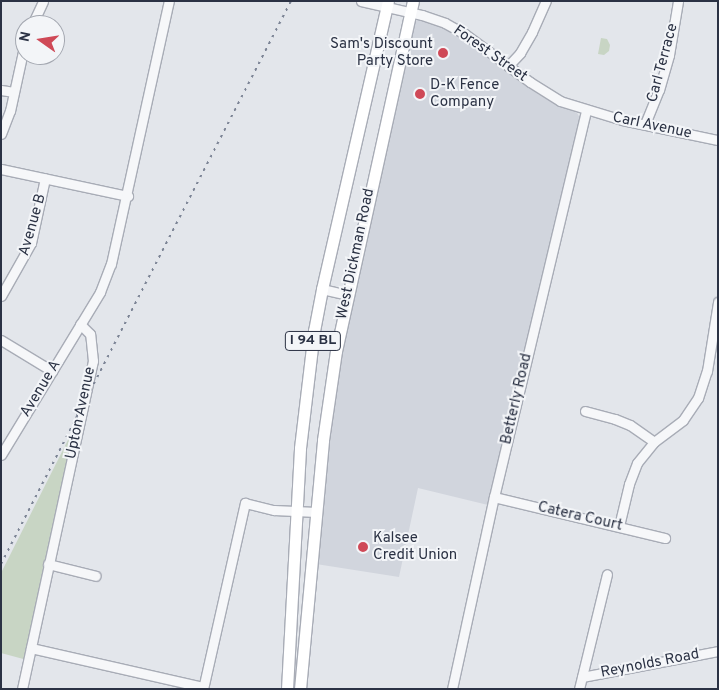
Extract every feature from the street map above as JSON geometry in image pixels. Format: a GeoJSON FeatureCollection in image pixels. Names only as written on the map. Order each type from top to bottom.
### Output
{"type":"FeatureCollection","features":[{"type":"Feature","properties":{"kind":"main road","name":"West Dickman Road"},"geometry":{"type":"LineString","coordinates":[[288,684],[300,448],[309,366],[322,289],[388,4]]}},
{"type":"Feature","properties":{"kind":"main road","name":"West Dickman Road"},"geometry":{"type":"LineString","coordinates":[[300,689],[316,512],[336,351],[412,7]]}},
{"type":"Feature","properties":{"kind":"main road"},"geometry":{"type":"LineString","coordinates":[[302,674],[306,689]]}},
{"type":"Feature","properties":{"kind":"main road"},"geometry":{"type":"LineString","coordinates":[[288,684],[294,689]]}},
{"type":"Feature","properties":{"kind":"street"},"geometry":{"type":"LineString","coordinates":[[37,15],[43,1]]}},
{"type":"Feature","properties":{"kind":"street"},"geometry":{"type":"LineString","coordinates":[[80,324],[100,292],[111,264],[128,196],[169,1]]}},
{"type":"Feature","properties":{"kind":"street","name":"Forest Street"},"geometry":{"type":"LineString","coordinates":[[361,1],[412,7],[454,28],[560,101],[586,110]]}},
{"type":"Feature","properties":{"kind":"street"},"geometry":{"type":"LineString","coordinates":[[508,66],[520,53],[546,1]]}},
{"type":"Feature","properties":{"kind":"street","name":"Carl Terrace"},"geometry":{"type":"LineString","coordinates":[[645,124],[659,90],[669,55],[678,1]]}},
{"type":"Feature","properties":{"kind":"street"},"geometry":{"type":"LineString","coordinates":[[1,134],[6,124],[20,65]]}},
{"type":"Feature","properties":{"kind":"street"},"geometry":{"type":"LineString","coordinates":[[1,90],[14,92]]}},
{"type":"Feature","properties":{"kind":"street","name":"Carl Avenue"},"geometry":{"type":"LineString","coordinates":[[586,110],[718,140]]}},
{"type":"Feature","properties":{"kind":"street","name":"Betterly Road"},"geometry":{"type":"LineString","coordinates":[[452,689],[494,496],[586,110]]}},
{"type":"Feature","properties":{"kind":"street"},"geometry":{"type":"LineString","coordinates":[[1,169],[128,196]]}},
{"type":"Feature","properties":{"kind":"street","name":"Avenue B"},"geometry":{"type":"LineString","coordinates":[[1,296],[31,243],[45,178]]}},
{"type":"Feature","properties":{"kind":"street"},"geometry":{"type":"LineString","coordinates":[[322,289],[348,295]]}},
{"type":"Feature","properties":{"kind":"street"},"geometry":{"type":"LineString","coordinates":[[619,526],[632,473],[644,453],[654,442],[683,420],[698,398],[707,371],[718,302]]}},
{"type":"Feature","properties":{"kind":"street","name":"Avenue A"},"geometry":{"type":"LineString","coordinates":[[1,455],[80,324]]}},
{"type":"Feature","properties":{"kind":"street","name":"Upton Avenue"},"geometry":{"type":"LineString","coordinates":[[22,689],[93,361],[90,334],[80,324]]}},
{"type":"Feature","properties":{"kind":"street"},"geometry":{"type":"LineString","coordinates":[[1,340],[52,371]]}},
{"type":"Feature","properties":{"kind":"street"},"geometry":{"type":"LineString","coordinates":[[584,411],[616,419],[630,425],[654,442]]}},
{"type":"Feature","properties":{"kind":"street","name":"Catera Court"},"geometry":{"type":"LineString","coordinates":[[494,496],[665,538]]}},
{"type":"Feature","properties":{"kind":"street"},"geometry":{"type":"LineString","coordinates":[[30,648],[203,688],[245,503],[274,510],[316,512]]}},
{"type":"Feature","properties":{"kind":"street"},"geometry":{"type":"LineString","coordinates":[[48,564],[96,576]]}},
{"type":"Feature","properties":{"kind":"street"},"geometry":{"type":"LineString","coordinates":[[579,689],[607,574]]}},
{"type":"Feature","properties":{"kind":"street","name":"Reynolds Road"},"geometry":{"type":"LineString","coordinates":[[582,677],[718,651]]}},
{"type":"Feature","properties":{"kind":"shaded area"},"geometry":{"type":"Polygon","coordinates":[[[417,20],[425,20],[445,27],[464,38],[538,94],[577,113],[580,118],[488,505],[418,488],[399,577],[316,564],[337,364],[413,23],[417,20]]]}},
{"type":"Feature","properties":{"kind":"green space"},"geometry":{"type":"Polygon","coordinates":[[[601,38],[607,39],[610,45],[609,51],[604,55],[598,54],[601,38]]]}},
{"type":"Feature","properties":{"kind":"green space"},"geometry":{"type":"Polygon","coordinates":[[[80,416],[27,660],[1,653],[1,573],[80,416]]]}},
{"type":"Feature","properties":{"kind":"railway"},"geometry":{"type":"LineString","coordinates":[[1,564],[291,1]]}},
{"type":"Feature","properties":{"kind":"place","name":"Sam's Discount Party Store"},"geometry":{"type":"Point","coordinates":[443,53]}},
{"type":"Feature","properties":{"kind":"place","name":"D-K Fence Company"},"geometry":{"type":"Point","coordinates":[420,94]}},
{"type":"Feature","properties":{"kind":"place","name":"Kalsee Credit Union"},"geometry":{"type":"Point","coordinates":[363,547]}}]}
